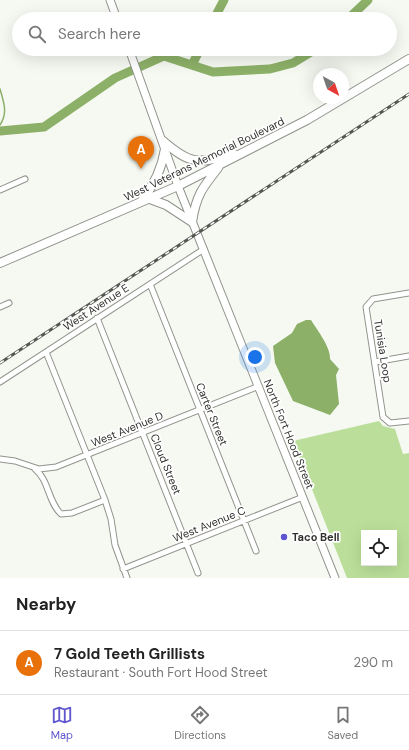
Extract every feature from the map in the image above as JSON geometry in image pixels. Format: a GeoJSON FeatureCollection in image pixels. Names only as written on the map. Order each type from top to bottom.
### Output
{"type":"FeatureCollection","features":[{"type":"Feature","properties":{"kind":"main road"},"geometry":{"type":"LineString","coordinates":[[110,0],[114,12]]}},
{"type":"Feature","properties":{"kind":"main road","name":"North Fort Hood Street"},"geometry":{"type":"LineString","coordinates":[[132,56],[192,222],[335,578]]}},
{"type":"Feature","properties":{"kind":"main road","name":"West Veterans Memorial Boulevard"},"geometry":{"type":"LineString","coordinates":[[0,263],[178,186],[307,120],[409,59]]}},
{"type":"Feature","properties":{"kind":"main road"},"geometry":{"type":"LineString","coordinates":[[140,203],[158,176],[162,164],[164,145],[178,155],[196,162],[248,151]]}},
{"type":"Feature","properties":{"kind":"main road"},"geometry":{"type":"LineString","coordinates":[[150,199],[166,204],[192,222],[195,203],[202,188],[219,165]]}},
{"type":"Feature","properties":{"kind":"street"},"geometry":{"type":"LineString","coordinates":[[0,190],[25,179]]}},
{"type":"Feature","properties":{"kind":"street","name":"West Avenue E"},"geometry":{"type":"LineString","coordinates":[[0,382],[204,250]]}},
{"type":"Feature","properties":{"kind":"street","name":"Carter Street"},"geometry":{"type":"LineString","coordinates":[[150,284],[256,551]]}},
{"type":"Feature","properties":{"kind":"street","name":"Tunisia Loop"},"geometry":{"type":"LineString","coordinates":[[409,293],[373,299],[367,304],[383,417],[390,423],[409,421]]}},
{"type":"Feature","properties":{"kind":"street"},"geometry":{"type":"LineString","coordinates":[[0,307],[9,303]]}},
{"type":"Feature","properties":{"kind":"street","name":"Cloud Street"},"geometry":{"type":"LineString","coordinates":[[97,318],[198,573]]}},
{"type":"Feature","properties":{"kind":"street"},"geometry":{"type":"LineString","coordinates":[[46,352],[105,500],[111,519],[113,538],[127,578]]}},
{"type":"Feature","properties":{"kind":"street"},"geometry":{"type":"LineString","coordinates":[[375,362],[409,356]]}},
{"type":"Feature","properties":{"kind":"street","name":"West Avenue D"},"geometry":{"type":"LineString","coordinates":[[0,459],[15,461],[33,467],[48,468],[143,434],[259,386]]}},
{"type":"Feature","properties":{"kind":"street"},"geometry":{"type":"LineString","coordinates":[[33,467],[42,476],[56,509],[61,514],[72,513],[105,500]]}},
{"type":"Feature","properties":{"kind":"street","name":"West Avenue C"},"geometry":{"type":"LineString","coordinates":[[123,569],[303,497]]}},
{"type":"Feature","properties":{"kind":"shaded area"},"geometry":{"type":"Polygon","coordinates":[[[306,320],[311,320],[326,345],[330,359],[339,369],[336,375],[339,404],[330,415],[293,401],[275,363],[273,346],[292,333],[297,324],[306,320]]]}},
{"type":"Feature","properties":{"kind":"shaded area"},"geometry":{"type":"Polygon","coordinates":[[[379,421],[383,426],[395,429],[403,454],[409,453],[409,578],[347,578],[293,441],[379,421]]]}},
{"type":"Feature","properties":{"kind":"waterway"},"geometry":{"type":"LineString","coordinates":[[218,12],[224,0]]}},
{"type":"Feature","properties":{"kind":"waterway"},"geometry":{"type":"LineString","coordinates":[[355,12],[368,0]]}},
{"type":"Feature","properties":{"kind":"waterway"},"geometry":{"type":"LineString","coordinates":[[0,131],[44,127],[115,78],[164,56]]}},
{"type":"Feature","properties":{"kind":"waterway"},"geometry":{"type":"LineString","coordinates":[[164,56],[213,72],[270,69],[293,63],[304,56]]}},
{"type":"Feature","properties":{"kind":"waterway"},"geometry":{"type":"LineString","coordinates":[[192,65],[196,56]]}},
{"type":"Feature","properties":{"kind":"waterway"},"geometry":{"type":"LineString","coordinates":[[0,89],[5,112],[0,125]]}},
{"type":"Feature","properties":{"kind":"railway"},"geometry":{"type":"LineString","coordinates":[[0,363],[409,94]]}},
{"type":"Feature","properties":{"kind":"place","name":"7 Gold Teeth Grillists"},"geometry":{"type":"Point","coordinates":[141,169]}},
{"type":"Feature","properties":{"kind":"place","name":"Taco Bell"},"geometry":{"type":"Point","coordinates":[284,537]}}]}
